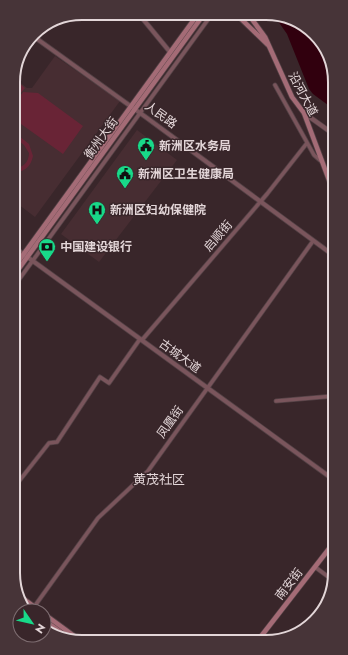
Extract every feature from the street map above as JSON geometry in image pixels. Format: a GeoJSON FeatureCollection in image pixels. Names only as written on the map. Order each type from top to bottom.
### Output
{"type":"FeatureCollection","features":[{"type":"Feature","properties":{"kind":"main road","name":"衡州大街"},"geometry":{"type":"LineString","coordinates":[[133,107],[194,20]]}},
{"type":"Feature","properties":{"kind":"main road","name":"衡州大街"},"geometry":{"type":"LineString","coordinates":[[20,265],[133,107],[199,20]]}},
{"type":"Feature","properties":{"kind":"main road"},"geometry":{"type":"LineString","coordinates":[[242,20],[269,46]]}},
{"type":"Feature","properties":{"kind":"main road","name":"沿河大道"},"geometry":{"type":"LineString","coordinates":[[252,20],[265,37],[292,97],[304,113],[328,178]]}},
{"type":"Feature","properties":{"kind":"main road","name":"衡州大街"},"geometry":{"type":"LineString","coordinates":[[20,261],[25,256]]}},
{"type":"Feature","properties":{"kind":"main road","name":"南安街"},"geometry":{"type":"LineString","coordinates":[[261,635],[328,550]]}},
{"type":"Feature","properties":{"kind":"main road"},"geometry":{"type":"LineString","coordinates":[[52,620],[71,633]]}},
{"type":"Feature","properties":{"kind":"street"},"geometry":{"type":"LineString","coordinates":[[144,20],[170,52]]}},
{"type":"Feature","properties":{"kind":"street"},"geometry":{"type":"LineString","coordinates":[[20,279],[208,20]]}},
{"type":"Feature","properties":{"kind":"street","name":"人民路"},"geometry":{"type":"LineString","coordinates":[[37,39],[133,107],[328,252]]}},
{"type":"Feature","properties":{"kind":"street"},"geometry":{"type":"LineString","coordinates":[[275,85],[314,155],[321,161]]}},
{"type":"Feature","properties":{"kind":"street"},"geometry":{"type":"LineString","coordinates":[[304,113],[328,130]]}},
{"type":"Feature","properties":{"kind":"street","name":"启顺街"},"geometry":{"type":"LineString","coordinates":[[20,480],[49,443],[57,442],[100,377],[109,383],[141,340],[260,202],[307,143]]}},
{"type":"Feature","properties":{"kind":"street","name":"凤凰街"},"geometry":{"type":"LineString","coordinates":[[37,603],[98,518],[148,471],[206,387],[313,241]]}},
{"type":"Feature","properties":{"kind":"street","name":"古城大道"},"geometry":{"type":"LineString","coordinates":[[20,252],[328,476]]}},
{"type":"Feature","properties":{"kind":"street"},"geometry":{"type":"LineString","coordinates":[[276,401],[328,397]]}},
{"type":"Feature","properties":{"kind":"street"},"geometry":{"type":"LineString","coordinates":[[314,567],[328,577]]}},
{"type":"Feature","properties":{"kind":"shaded area"},"geometry":{"type":"Polygon","coordinates":[[[278,21],[301,30],[318,47],[325,62],[328,82],[328,105],[313,94],[309,89],[287,34],[278,21]]]}},
{"type":"Feature","properties":{"kind":"shaded area"},"geometry":{"type":"Polygon","coordinates":[[[55,56],[120,101],[35,217],[20,206],[20,83],[27,88],[32,88],[55,56]]]}},
{"type":"Feature","properties":{"kind":"shaded area"},"geometry":{"type":"Polygon","coordinates":[[[20,84],[25,88],[20,94],[20,84]]]}},
{"type":"Feature","properties":{"kind":"shaded area"},"geometry":{"type":"Polygon","coordinates":[[[23,92],[38,93],[83,126],[63,154],[20,123],[20,96],[23,92]]]}},
{"type":"Feature","properties":{"kind":"shaded area"},"geometry":{"type":"Polygon","coordinates":[[[137,130],[177,160],[99,262],[61,234],[137,130]]]}},
{"type":"Feature","properties":{"kind":"shaded area"},"geometry":{"type":"Polygon","coordinates":[[[20,137],[29,144],[33,156],[31,163],[27,168],[20,171],[20,167],[27,162],[29,156],[29,153],[20,142],[20,137]]]}},
{"type":"Feature","properties":{"kind":"place","name":"新洲区水务局"},"geometry":{"type":"Point","coordinates":[146,161]}},
{"type":"Feature","properties":{"kind":"place","name":"新洲区卫生健康局"},"geometry":{"type":"Point","coordinates":[125,189]}},
{"type":"Feature","properties":{"kind":"place","name":"新洲区妇幼保健院"},"geometry":{"type":"Point","coordinates":[97,225]}},
{"type":"Feature","properties":{"kind":"place","name":"中国建设银行"},"geometry":{"type":"Point","coordinates":[47,262]}},
{"type":"Feature","properties":{"kind":"district","name":"黄茂社区"},"geometry":{"type":"Point","coordinates":[159,479]}}]}
